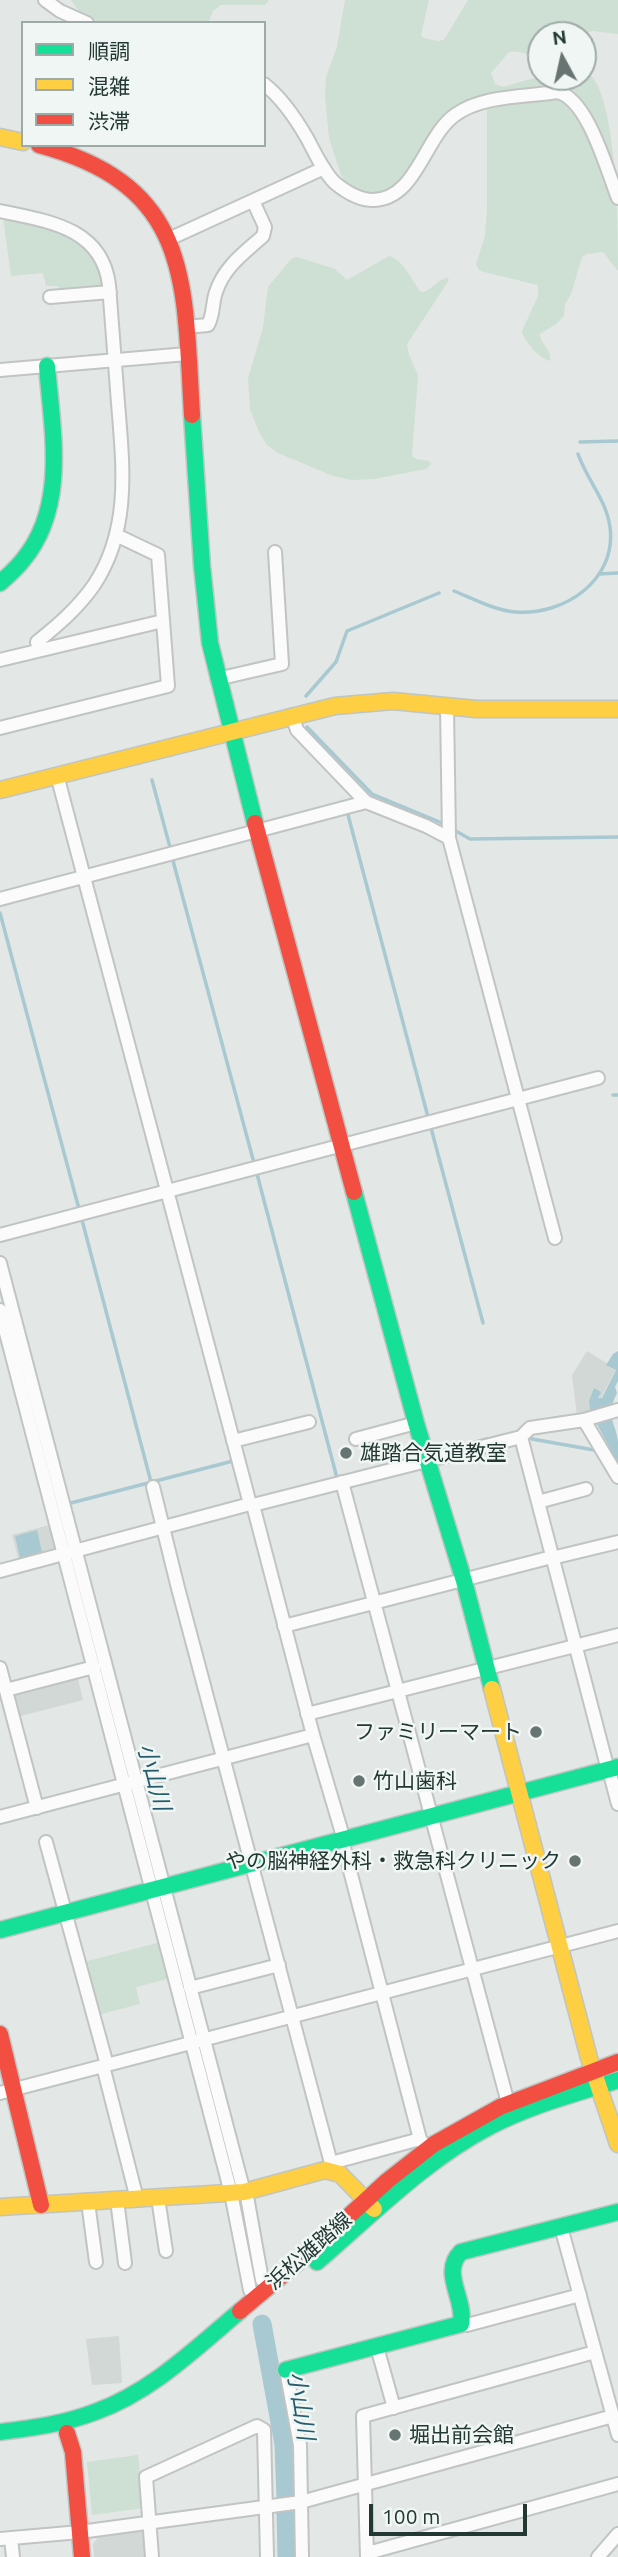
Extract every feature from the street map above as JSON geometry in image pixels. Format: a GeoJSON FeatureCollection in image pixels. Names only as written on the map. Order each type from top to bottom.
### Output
{"type":"FeatureCollection","features":[{"type":"Feature","properties":{"kind":"street"},"geometry":{"type":"LineString","coordinates":[[45,0],[60,11],[82,21]]}},
{"type":"Feature","properties":{"kind":"street"},"geometry":{"type":"LineString","coordinates":[[266,86],[280,99],[296,121],[335,182],[357,197],[377,200],[387,198],[404,187],[437,132],[454,115],[476,104],[558,92],[566,94],[586,119],[618,198]]}},
{"type":"Feature","properties":{"kind":"street"},"geometry":{"type":"LineString","coordinates":[[0,137],[21,142]]}},
{"type":"Feature","properties":{"kind":"street"},"geometry":{"type":"LineString","coordinates":[[46,147],[82,157],[113,174],[145,203],[169,239],[180,275],[208,631],[217,679],[416,1423],[464,1581],[560,1946],[618,2144]]}},
{"type":"Feature","properties":{"kind":"street"},"geometry":{"type":"LineString","coordinates":[[169,239],[324,168]]}},
{"type":"Feature","properties":{"kind":"street"},"geometry":{"type":"LineString","coordinates":[[185,327],[208,325],[215,296],[226,271],[263,236],[265,227],[253,201]]}},
{"type":"Feature","properties":{"kind":"street"},"geometry":{"type":"LineString","coordinates":[[0,211],[50,222],[81,237],[103,263],[110,292],[124,473],[116,535],[104,568],[94,584],[71,613],[37,642],[39,650]]}},
{"type":"Feature","properties":{"kind":"street"},"geometry":{"type":"LineString","coordinates":[[50,297],[110,292]]}},
{"type":"Feature","properties":{"kind":"street"},"geometry":{"type":"LineString","coordinates":[[0,370],[187,354]]}},
{"type":"Feature","properties":{"kind":"street"},"geometry":{"type":"LineString","coordinates":[[0,583],[29,554],[42,532],[51,507],[55,468],[47,366]]}},
{"type":"Feature","properties":{"kind":"street"},"geometry":{"type":"LineString","coordinates":[[0,728],[168,686],[158,555],[116,535]]}},
{"type":"Feature","properties":{"kind":"street"},"geometry":{"type":"LineString","coordinates":[[217,679],[282,664],[275,552]]}},
{"type":"Feature","properties":{"kind":"street"},"geometry":{"type":"LineString","coordinates":[[0,660],[163,621]]}},
{"type":"Feature","properties":{"kind":"street"},"geometry":{"type":"LineString","coordinates":[[0,790],[335,706],[373,702],[510,710],[618,709]]}},
{"type":"Feature","properties":{"kind":"street"},"geometry":{"type":"LineString","coordinates":[[447,706],[449,838],[555,1238]]}},
{"type":"Feature","properties":{"kind":"street"},"geometry":{"type":"LineString","coordinates":[[292,715],[297,730],[366,802],[449,838]]}},
{"type":"Feature","properties":{"kind":"street"},"geometry":{"type":"LineString","coordinates":[[0,2207],[239,2192],[424,2144],[233,1441],[57,775]]}},
{"type":"Feature","properties":{"kind":"street"},"geometry":{"type":"LineString","coordinates":[[0,899],[366,802]]}},
{"type":"Feature","properties":{"kind":"street"},"geometry":{"type":"LineString","coordinates":[[0,1235],[598,1077]]}},
{"type":"Feature","properties":{"kind":"street"},"geometry":{"type":"LineString","coordinates":[[0,1263],[33,1410],[239,2192],[250,2290],[262,2292]]}},
{"type":"Feature","properties":{"kind":"street"},"geometry":{"type":"LineString","coordinates":[[0,1310],[33,1410]]}},
{"type":"Feature","properties":{"kind":"street"},"geometry":{"type":"LineString","coordinates":[[0,1571],[251,1504],[521,1437],[530,1428],[588,1419],[618,1410]]}},
{"type":"Feature","properties":{"kind":"street"},"geometry":{"type":"LineString","coordinates":[[588,1419],[618,1477]]}},
{"type":"Feature","properties":{"kind":"street"},"geometry":{"type":"LineString","coordinates":[[233,1441],[309,1422]]}},
{"type":"Feature","properties":{"kind":"street"},"geometry":{"type":"LineString","coordinates":[[356,1439],[416,1423]]}},
{"type":"Feature","properties":{"kind":"street"},"geometry":{"type":"LineString","coordinates":[[521,1437],[575,1646],[612,1769],[618,1804]]}},
{"type":"Feature","properties":{"kind":"street"},"geometry":{"type":"LineString","coordinates":[[342,1482],[508,2103]]}},
{"type":"Feature","properties":{"kind":"street"},"geometry":{"type":"LineString","coordinates":[[153,1487],[331,2166],[372,2206]]}},
{"type":"Feature","properties":{"kind":"street"},"geometry":{"type":"LineString","coordinates":[[538,1502],[586,1489]]}},
{"type":"Feature","properties":{"kind":"street"},"geometry":{"type":"LineString","coordinates":[[284,1626],[618,1542]]}},
{"type":"Feature","properties":{"kind":"street"},"geometry":{"type":"LineString","coordinates":[[81,1594],[93,1667],[130,1782]]}},
{"type":"Feature","properties":{"kind":"street"},"geometry":{"type":"LineString","coordinates":[[307,1714],[618,1635]]}},
{"type":"Feature","properties":{"kind":"street"},"geometry":{"type":"LineString","coordinates":[[6,1690],[93,1667]]}},
{"type":"Feature","properties":{"kind":"street"},"geometry":{"type":"LineString","coordinates":[[0,1668],[37,1808]]}},
{"type":"Feature","properties":{"kind":"street"},"geometry":{"type":"LineString","coordinates":[[0,1817],[313,1735]]}},
{"type":"Feature","properties":{"kind":"street"},"geometry":{"type":"LineString","coordinates":[[0,1930],[612,1769]]}},
{"type":"Feature","properties":{"kind":"street"},"geometry":{"type":"LineString","coordinates":[[46,1842],[67,1912],[137,2199]]}},
{"type":"Feature","properties":{"kind":"street"},"geometry":{"type":"LineString","coordinates":[[158,1888],[190,1988],[198,2041]]}},
{"type":"Feature","properties":{"kind":"street"},"geometry":{"type":"LineString","coordinates":[[7,2091],[618,1931]]}},
{"type":"Feature","properties":{"kind":"street"},"geometry":{"type":"LineString","coordinates":[[190,1988],[279,1965]]}},
{"type":"Feature","properties":{"kind":"street"},"geometry":{"type":"LineString","coordinates":[[0,2034],[7,2091],[41,2204]]}},
{"type":"Feature","properties":{"kind":"street","name":"浜松雄踏線"},"geometry":{"type":"LineString","coordinates":[[0,2432],[64,2422],[123,2400],[176,2365],[262,2292],[372,2206],[442,2157],[490,2127],[597,2079],[618,2063]]}},
{"type":"Feature","properties":{"kind":"street","name":"浜松雄踏線"},"geometry":{"type":"LineString","coordinates":[[0,2444],[67,2433],[120,2414],[169,2386],[372,2206],[424,2144],[508,2103],[597,2079],[618,2080]]}},
{"type":"Feature","properties":{"kind":"street"},"geometry":{"type":"LineString","coordinates":[[158,2198],[166,2251]]}},
{"type":"Feature","properties":{"kind":"street"},"geometry":{"type":"LineString","coordinates":[[117,2200],[125,2263]]}},
{"type":"Feature","properties":{"kind":"street"},"geometry":{"type":"LineString","coordinates":[[88,2202],[96,2262]]}},
{"type":"Feature","properties":{"kind":"street"},"geometry":{"type":"LineString","coordinates":[[302,2557],[299,2440],[286,2370],[456,2326],[462,2322],[463,2315],[451,2267],[455,2255],[618,2213]]}},
{"type":"Feature","properties":{"kind":"street"},"geometry":{"type":"LineString","coordinates":[[561,2227],[618,2435]]}},
{"type":"Feature","properties":{"kind":"street"},"geometry":{"type":"LineString","coordinates":[[462,2322],[467,2325],[580,2295]]}},
{"type":"Feature","properties":{"kind":"street"},"geometry":{"type":"LineString","coordinates":[[377,2347],[394,2408]]}},
{"type":"Feature","properties":{"kind":"street"},"geometry":{"type":"LineString","coordinates":[[596,2352],[363,2416],[367,2554],[618,2484]]}},
{"type":"Feature","properties":{"kind":"street"},"geometry":{"type":"LineString","coordinates":[[13,2557],[6,2539],[80,2532],[301,2502],[613,2416]]}},
{"type":"Feature","properties":{"kind":"street"},"geometry":{"type":"LineString","coordinates":[[152,2557],[146,2477],[257,2426],[264,2430],[267,2557]]}},
{"type":"Feature","properties":{"kind":"street"},"geometry":{"type":"LineString","coordinates":[[67,2433],[73,2452],[82,2557]]}},
{"type":"Feature","properties":{"kind":"street"},"geometry":{"type":"LineString","coordinates":[[598,2557],[618,2534]]}},
{"type":"Feature","properties":{"kind":"shaded area"},"geometry":{"type":"Polygon","coordinates":[[[587,1351],[616,1369],[601,1398],[598,1397],[600,1391],[589,1402],[591,1414],[577,1416],[572,1375],[587,1351]]]}},
{"type":"Feature","properties":{"kind":"shaded area"},"geometry":{"type":"Polygon","coordinates":[[[49,1525],[56,1551],[19,1561],[12,1535],[49,1525]]]}},
{"type":"Feature","properties":{"kind":"shaded area"},"geometry":{"type":"Polygon","coordinates":[[[77,1675],[83,1700],[17,1717],[13,1692],[77,1675]]]}},
{"type":"Feature","properties":{"kind":"shaded area"},"geometry":{"type":"Polygon","coordinates":[[[119,2336],[122,2383],[92,2385],[86,2339],[119,2336]]]}},
{"type":"Feature","properties":{"kind":"shaded area"},"geometry":{"type":"Polygon","coordinates":[[[142,2530],[145,2532],[147,2557],[94,2557],[93,2544],[100,2535],[142,2530]]]}},
{"type":"Feature","properties":{"kind":"green space"},"geometry":{"type":"Polygon","coordinates":[[[71,0],[269,0],[265,5],[221,5],[213,11],[209,21],[93,21],[82,15],[71,0]]]}},
{"type":"Feature","properties":{"kind":"green space"},"geometry":{"type":"Polygon","coordinates":[[[345,0],[429,0],[421,35],[437,41],[444,40],[468,0],[618,0],[618,34],[597,31],[597,21],[527,21],[527,54],[509,52],[491,73],[495,84],[503,87],[527,80],[527,91],[597,91],[597,85],[609,128],[614,160],[618,271],[603,252],[582,257],[571,294],[565,304],[564,316],[540,334],[550,354],[550,361],[533,349],[522,331],[538,296],[538,285],[484,272],[479,270],[476,264],[485,236],[487,209],[487,104],[463,106],[394,191],[367,197],[347,185],[329,138],[326,77],[337,47],[345,0]]]}},
{"type":"Feature","properties":{"kind":"green space"},"geometry":{"type":"Polygon","coordinates":[[[3,217],[58,231],[83,245],[99,267],[105,289],[65,292],[57,286],[46,286],[43,273],[11,276],[3,217]]]}},
{"type":"Feature","properties":{"kind":"green space"},"geometry":{"type":"Polygon","coordinates":[[[389,256],[404,266],[421,292],[441,280],[449,280],[407,344],[418,375],[412,456],[431,464],[426,469],[374,479],[352,480],[333,476],[278,453],[267,445],[250,409],[248,378],[263,328],[268,287],[291,259],[297,257],[335,269],[347,280],[389,256]]]}},
{"type":"Feature","properties":{"kind":"green space"},"geometry":{"type":"Polygon","coordinates":[[[161,1942],[171,1978],[136,1987],[140,2004],[98,2015],[84,1962],[161,1942]]]}},
{"type":"Feature","properties":{"kind":"green space"},"geometry":{"type":"Polygon","coordinates":[[[138,2455],[144,2508],[92,2515],[87,2462],[138,2455]]]}},
{"type":"Feature","properties":{"kind":"water"},"geometry":{"type":"Polygon","coordinates":[[[618,1351],[618,1381],[615,1387],[617,1393],[611,1413],[618,1441],[618,1464],[590,1411],[589,1401],[594,1388],[601,1392],[598,1398],[602,1398],[616,1370],[606,1365],[618,1351]]]}},
{"type":"Feature","properties":{"kind":"water"},"geometry":{"type":"Polygon","coordinates":[[[37,1530],[42,1552],[20,1558],[15,1536],[37,1530]]]}},
{"type":"Feature","properties":{"kind":"waterway"},"geometry":{"type":"LineString","coordinates":[[580,442],[618,441]]}},
{"type":"Feature","properties":{"kind":"waterway"},"geometry":{"type":"LineString","coordinates":[[454,591],[499,609],[533,612],[568,601],[596,579],[605,564],[610,546],[610,527],[605,507],[578,454]]}},
{"type":"Feature","properties":{"kind":"waterway"},"geometry":{"type":"LineString","coordinates":[[599,574],[618,573]]}},
{"type":"Feature","properties":{"kind":"waterway"},"geometry":{"type":"LineString","coordinates":[[306,696],[336,662],[347,631],[439,593]]}},
{"type":"Feature","properties":{"kind":"waterway"},"geometry":{"type":"LineString","coordinates":[[307,727],[372,794],[442,823]]}},
{"type":"Feature","properties":{"kind":"waterway"},"geometry":{"type":"LineString","coordinates":[[152,780],[171,851]]}},
{"type":"Feature","properties":{"kind":"waterway"},"geometry":{"type":"LineString","coordinates":[[347,811],[428,1117]]}},
{"type":"Feature","properties":{"kind":"waterway"},"geometry":{"type":"LineString","coordinates":[[454,830],[470,839],[618,837]]}},
{"type":"Feature","properties":{"kind":"waterway"},"geometry":{"type":"LineString","coordinates":[[172,857],[254,1163]]}},
{"type":"Feature","properties":{"kind":"waterway"},"geometry":{"type":"LineString","coordinates":[[0,913],[79,1209]]}},
{"type":"Feature","properties":{"kind":"waterway"},"geometry":{"type":"LineString","coordinates":[[613,1095],[618,1095]]}},
{"type":"Feature","properties":{"kind":"waterway"},"geometry":{"type":"LineString","coordinates":[[431,1128],[483,1323]]}},
{"type":"Feature","properties":{"kind":"waterway"},"geometry":{"type":"LineString","coordinates":[[257,1174],[337,1478]]}},
{"type":"Feature","properties":{"kind":"waterway"},"geometry":{"type":"LineString","coordinates":[[82,1220],[151,1482]]}},
{"type":"Feature","properties":{"kind":"waterway"},"geometry":{"type":"LineString","coordinates":[[440,1451],[487,1439]]}},
{"type":"Feature","properties":{"kind":"waterway"},"geometry":{"type":"LineString","coordinates":[[532,1439],[594,1450]]}},
{"type":"Feature","properties":{"kind":"waterway"},"geometry":{"type":"LineString","coordinates":[[67,1504],[233,1461]]}},
{"type":"Feature","properties":{"kind":"waterway","name":"小山川"},"geometry":{"type":"LineString","coordinates":[[108,1699],[127,1771]]}},
{"type":"Feature","properties":{"kind":"waterway","name":"小山川"},"geometry":{"type":"LineString","coordinates":[[234,2176],[255,2283]]}},
{"type":"Feature","properties":{"kind":"waterway","name":"小山川"},"geometry":{"type":"LineString","coordinates":[[262,2324],[284,2444],[286,2498]]}},
{"type":"Feature","properties":{"kind":"waterway","name":"小山川"},"geometry":{"type":"LineString","coordinates":[[286,2512],[287,2557]]}},
{"type":"Feature","properties":{"kind":"traffic: fast"},"geometry":{"type":"LineString","coordinates":[[0,583],[21,563],[37,539],[52,492],[53,441],[47,366]]}},
{"type":"Feature","properties":{"kind":"traffic: fast"},"geometry":{"type":"LineString","coordinates":[[192,415],[210,643],[255,823]]}},
{"type":"Feature","properties":{"kind":"traffic: fast"},"geometry":{"type":"LineString","coordinates":[[354,1192],[492,1689]]}},
{"type":"Feature","properties":{"kind":"traffic: fast"},"geometry":{"type":"LineString","coordinates":[[0,1930],[618,1767]]}},
{"type":"Feature","properties":{"kind":"traffic: fast"},"geometry":{"type":"LineString","coordinates":[[317,2262],[422,2171],[467,2140],[522,2112],[618,2080]]}},
{"type":"Feature","properties":{"kind":"traffic: fast"},"geometry":{"type":"LineString","coordinates":[[286,2370],[461,2324],[462,2315],[453,2277],[455,2260],[461,2252],[618,2212]]}},
{"type":"Feature","properties":{"kind":"traffic: fast"},"geometry":{"type":"LineString","coordinates":[[0,2432],[60,2423],[135,2393],[172,2368],[240,2311]]}},
{"type":"Feature","properties":{"kind":"traffic: slow"},"geometry":{"type":"LineString","coordinates":[[0,137],[21,142]]}},
{"type":"Feature","properties":{"kind":"traffic: slow"},"geometry":{"type":"LineString","coordinates":[[0,790],[335,706],[393,701],[476,709],[618,709]]}},
{"type":"Feature","properties":{"kind":"traffic: slow"},"geometry":{"type":"LineString","coordinates":[[492,1689],[589,2058],[618,2144]]}},
{"type":"Feature","properties":{"kind":"traffic: slow"},"geometry":{"type":"LineString","coordinates":[[0,2207],[244,2192],[325,2170],[340,2174],[374,2209]]}},
{"type":"Feature","properties":{"kind":"traffic: jam"},"geometry":{"type":"LineString","coordinates":[[45,147],[89,163],[126,186],[153,213],[170,245],[180,281],[186,322],[192,415]]}},
{"type":"Feature","properties":{"kind":"traffic: jam"},"geometry":{"type":"LineString","coordinates":[[255,823],[354,1192]]}},
{"type":"Feature","properties":{"kind":"traffic: jam"},"geometry":{"type":"LineString","coordinates":[[0,2034],[41,2205]]}},
{"type":"Feature","properties":{"kind":"traffic: jam"},"geometry":{"type":"LineString","coordinates":[[240,2311],[387,2181],[434,2144],[500,2107],[618,2062]]}},
{"type":"Feature","properties":{"kind":"traffic: jam"},"geometry":{"type":"LineString","coordinates":[[67,2433],[73,2452],[82,2557]]}},
{"type":"Feature","properties":{"kind":"place","name":"雄踏合気道教室"},"geometry":{"type":"Point","coordinates":[346,1453]}},
{"type":"Feature","properties":{"kind":"place","name":"ファミリーマート"},"geometry":{"type":"Point","coordinates":[536,1732]}},
{"type":"Feature","properties":{"kind":"place","name":"竹山歯科"},"geometry":{"type":"Point","coordinates":[359,1781]}},
{"type":"Feature","properties":{"kind":"place","name":"やの脳神経外科・救急科クリニック"},"geometry":{"type":"Point","coordinates":[575,1861]}},
{"type":"Feature","properties":{"kind":"place","name":"堀出前会館"},"geometry":{"type":"Point","coordinates":[395,2435]}}]}
